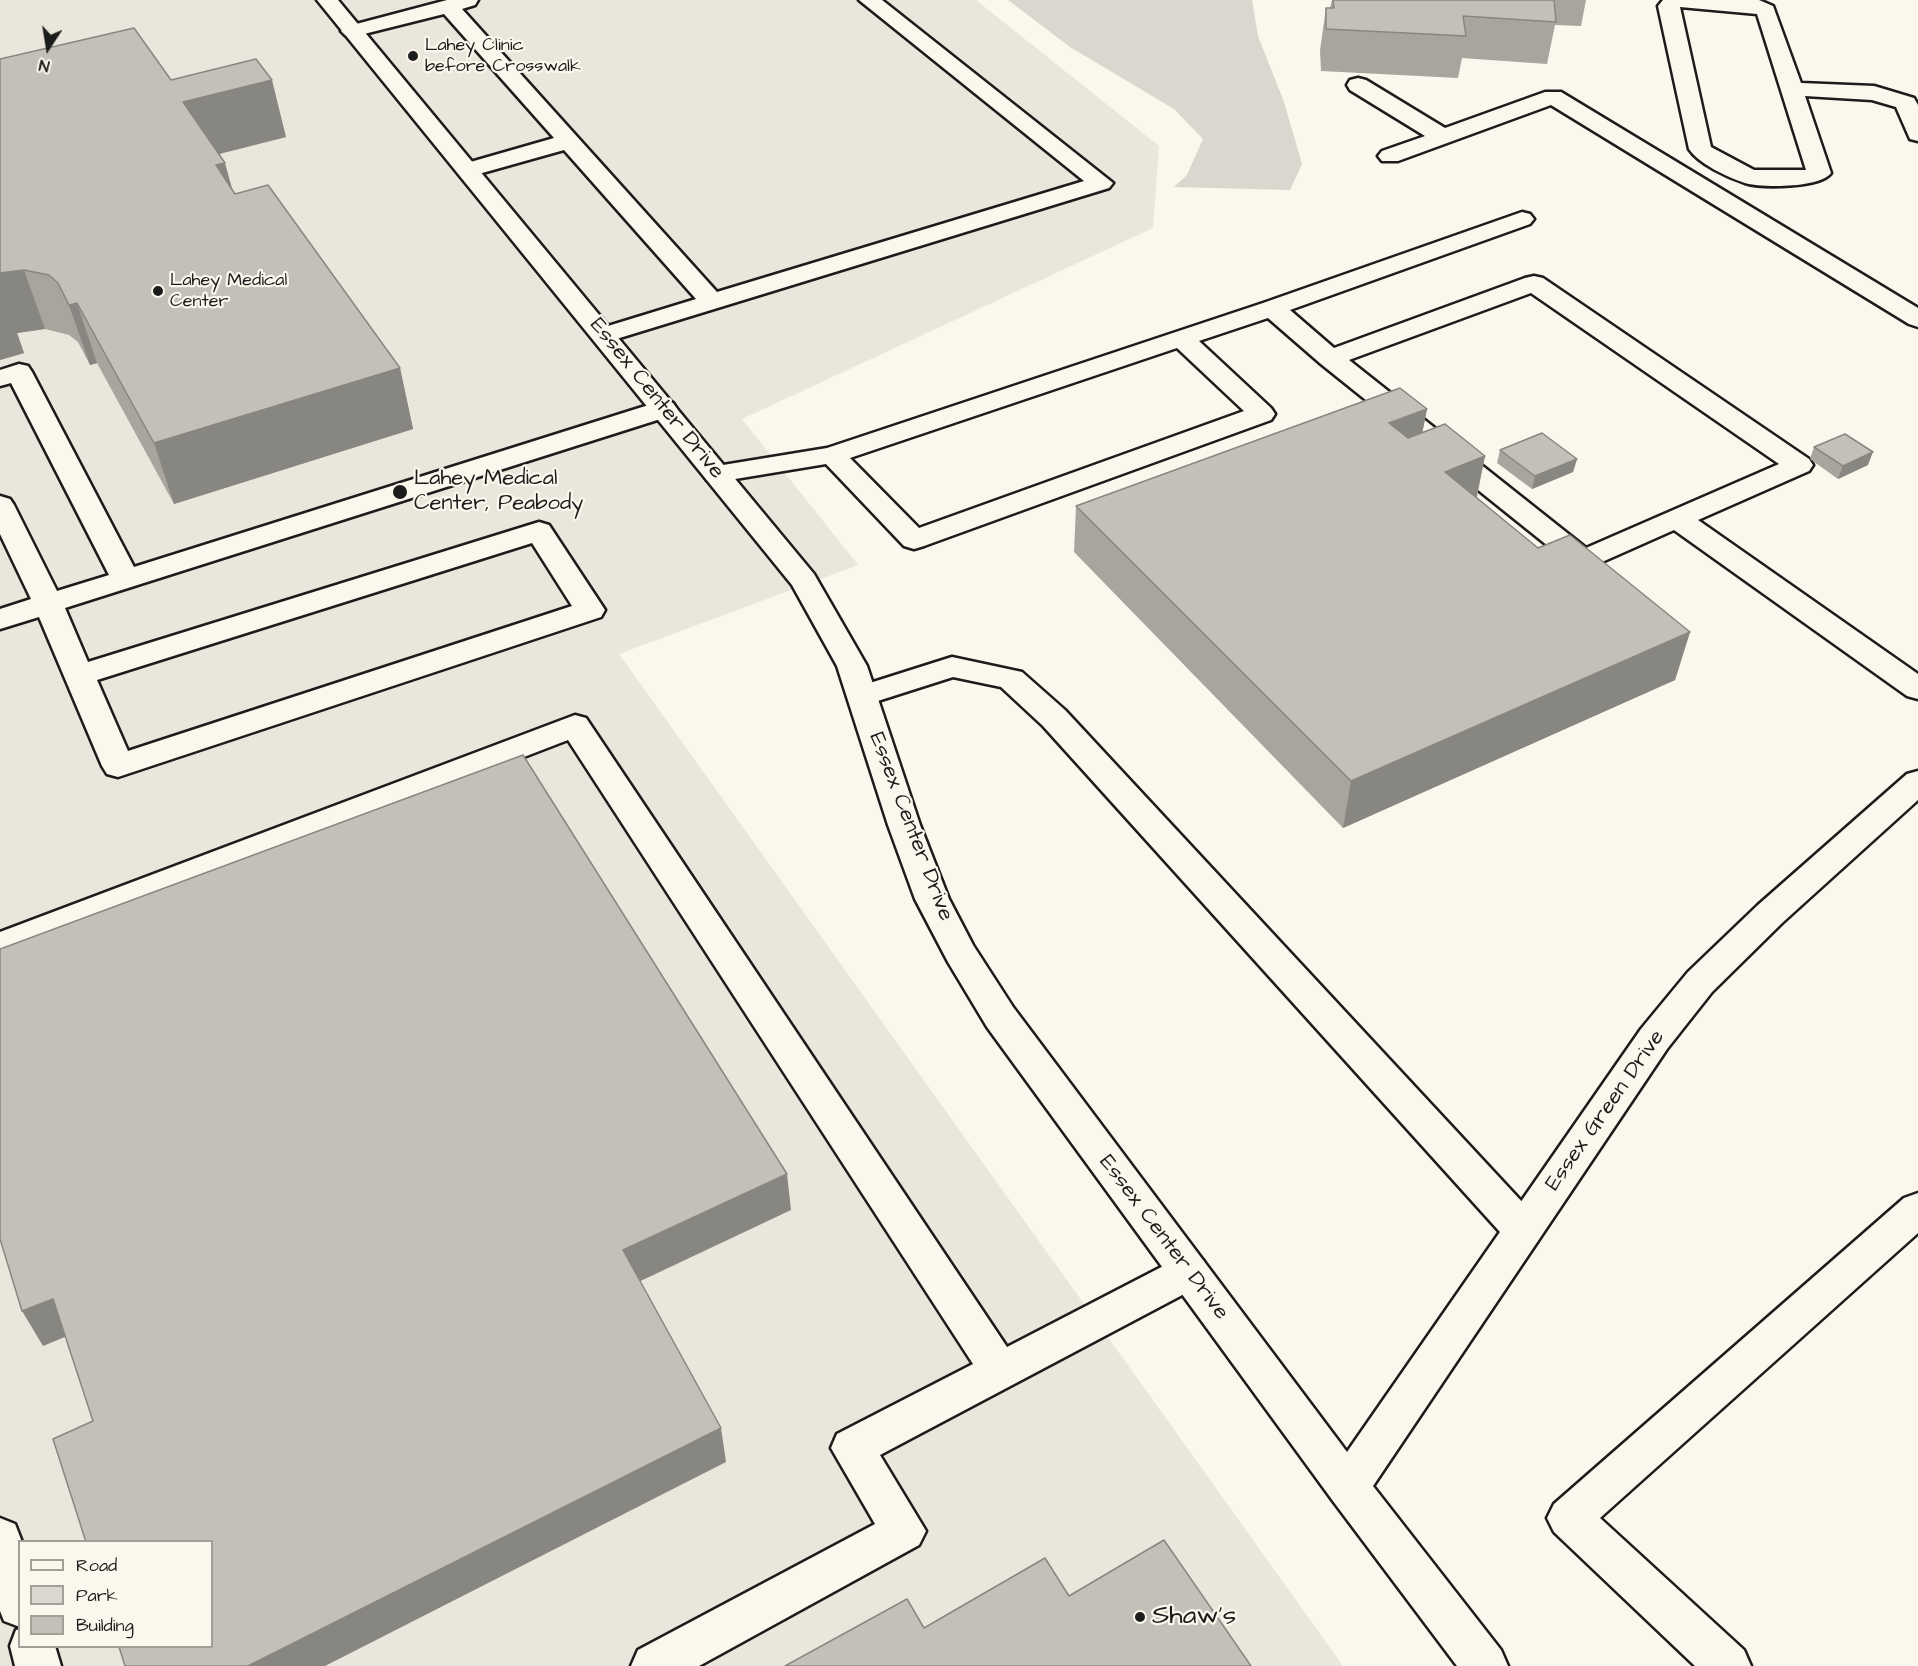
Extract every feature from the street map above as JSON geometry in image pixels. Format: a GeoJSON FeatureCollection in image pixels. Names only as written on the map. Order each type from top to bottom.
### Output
{"type":"FeatureCollection","features":[{"type":"Feature","properties":{"kind":"street","name":"Essex Center Drive"},"geometry":{"type":"LineString","coordinates":[[327,0],[804,581],[852,666],[932,899],[960,953],[1000,1017],[1348,1487],[1485,1666]]}},
{"type":"Feature","properties":{"kind":"street"},"geometry":{"type":"LineString","coordinates":[[352,31],[473,0]]}},
{"type":"Feature","properties":{"kind":"street"},"geometry":{"type":"LineString","coordinates":[[604,335],[1101,183],[869,0]]}},
{"type":"Feature","properties":{"kind":"street"},"geometry":{"type":"LineString","coordinates":[[1676,1],[1754,5],[1766,10],[1793,89],[1819,173],[1812,177],[1750,177],[1705,154],[1700,149],[1668,6],[1676,1]]}},
{"type":"Feature","properties":{"kind":"street"},"geometry":{"type":"LineString","coordinates":[[448,6],[712,302]]}},
{"type":"Feature","properties":{"kind":"street"},"geometry":{"type":"LineString","coordinates":[[1358,85],[1443,137]]}},
{"type":"Feature","properties":{"kind":"street"},"geometry":{"type":"LineString","coordinates":[[1793,89],[1874,93],[1906,103],[1918,134]]}},
{"type":"Feature","properties":{"kind":"street"},"geometry":{"type":"LineString","coordinates":[[1390,156],[1553,97],[1918,319]]}},
{"type":"Feature","properties":{"kind":"street"},"geometry":{"type":"LineString","coordinates":[[468,170],[569,141]]}},
{"type":"Feature","properties":{"kind":"street"},"geometry":{"type":"LineString","coordinates":[[717,474],[832,455],[1182,339],[1522,219]]}},
{"type":"Feature","properties":{"kind":"street"},"geometry":{"type":"LineString","coordinates":[[1272,308],[1330,358],[1583,560],[1799,465],[1534,283],[1330,358]]}},
{"type":"Feature","properties":{"kind":"street"},"geometry":{"type":"LineString","coordinates":[[832,455],[914,540],[1262,414],[1182,339]]}},
{"type":"Feature","properties":{"kind":"street"},"geometry":{"type":"LineString","coordinates":[[0,378],[19,372],[126,579]]}},
{"type":"Feature","properties":{"kind":"street"},"geometry":{"type":"LineString","coordinates":[[0,619],[664,409]]}},
{"type":"Feature","properties":{"kind":"street"},"geometry":{"type":"LineString","coordinates":[[0,505],[48,603],[118,766],[590,610],[539,531],[80,675]]}},
{"type":"Feature","properties":{"kind":"street"},"geometry":{"type":"LineString","coordinates":[[1677,519],[1918,689]]}},
{"type":"Feature","properties":{"kind":"street"},"geometry":{"type":"LineString","coordinates":[[862,696],[952,667],[1011,680],[1054,718],[1523,1230]]}},
{"type":"Feature","properties":{"kind":"street"},"geometry":{"type":"LineString","coordinates":[[0,946],[575,726],[1000,1371]]}},
{"type":"Feature","properties":{"kind":"street","name":"Essex Green Drive"},"geometry":{"type":"LineString","coordinates":[[1348,1487],[1654,1039],[1700,981],[1770,914],[1918,782]]}},
{"type":"Feature","properties":{"kind":"street"},"geometry":{"type":"LineString","coordinates":[[1728,1666],[1569,1518],[1918,1209]]}},
{"type":"Feature","properties":{"kind":"street"},"geometry":{"type":"LineString","coordinates":[[654,1666],[904,1531],[852,1448],[1188,1272]]}},
{"type":"Feature","properties":{"kind":"street"},"geometry":{"type":"LineString","coordinates":[[0,1539],[18,1599]]}},
{"type":"Feature","properties":{"kind":"street"},"geometry":{"type":"LineString","coordinates":[[32,1648],[38,1666]]}},
{"type":"Feature","properties":{"kind":"shaded area"},"geometry":{"type":"Polygon","coordinates":[[[0,0],[976,0],[1159,146],[1153,228],[742,419],[858,565],[619,654],[1343,1666],[0,1666],[0,0]]]}},
{"type":"Feature","properties":{"kind":"green space"},"geometry":{"type":"Polygon","coordinates":[[[1008,0],[1252,0],[1258,36],[1284,102],[1302,164],[1290,190],[1174,187],[1187,175],[1203,139],[1174,109],[1070,47],[1008,0]]]}},
{"type":"Feature","properties":{"kind":"building"},"geometry":{"type":"Polygon","coordinates":[[[1333,0],[1554,0],[1556,22],[1463,16],[1466,36],[1326,29],[1326,8],[1334,8],[1333,0]]]}},
{"type":"Feature","properties":{"kind":"building","name":"Lahey Medical Center"},"geometry":{"type":"Polygon","coordinates":[[[134,28],[171,80],[256,59],[272,80],[183,102],[225,163],[216,165],[235,194],[268,185],[400,368],[154,443],[77,303],[69,305],[58,283],[49,275],[24,270],[0,273],[0,59],[134,28]]]}},
{"type":"Feature","properties":{"kind":"building"},"geometry":{"type":"Polygon","coordinates":[[[1400,388],[1427,409],[1389,423],[1408,438],[1445,424],[1485,456],[1445,472],[1538,548],[1570,535],[1690,632],[1351,781],[1076,506],[1400,388]]]}},
{"type":"Feature","properties":{"kind":"building"},"geometry":{"type":"Polygon","coordinates":[[[1542,433],[1577,459],[1535,476],[1500,450],[1542,433]]]}},
{"type":"Feature","properties":{"kind":"building"},"geometry":{"type":"Polygon","coordinates":[[[1845,434],[1873,452],[1843,466],[1814,447],[1845,434]]]}},
{"type":"Feature","properties":{"kind":"building"},"geometry":{"type":"Polygon","coordinates":[[[523,755],[787,1174],[623,1250],[721,1428],[248,1666],[125,1666],[119,1648],[213,1648],[213,1540],[85,1540],[53,1439],[93,1421],[53,1299],[22,1311],[0,1239],[0,949],[523,755]]]}},
{"type":"Feature","properties":{"kind":"building"},"geometry":{"type":"Polygon","coordinates":[[[1164,1540],[1251,1666],[785,1666],[907,1599],[924,1628],[1045,1558],[1069,1596],[1164,1540]]]}},
{"type":"Feature","properties":{"kind":"place","name":"Lahey Clinic before Crosswalk"},"geometry":{"type":"Point","coordinates":[413,56]}},
{"type":"Feature","properties":{"kind":"place","name":"Lahey Medical Center"},"geometry":{"type":"Point","coordinates":[158,291]}},
{"type":"Feature","properties":{"kind":"place","name":"Lahey Medical Center, Peabody"},"geometry":{"type":"Point","coordinates":[400,492]}},
{"type":"Feature","properties":{"kind":"place","name":"Shaw's"},"geometry":{"type":"Point","coordinates":[1140,1617]}}]}
